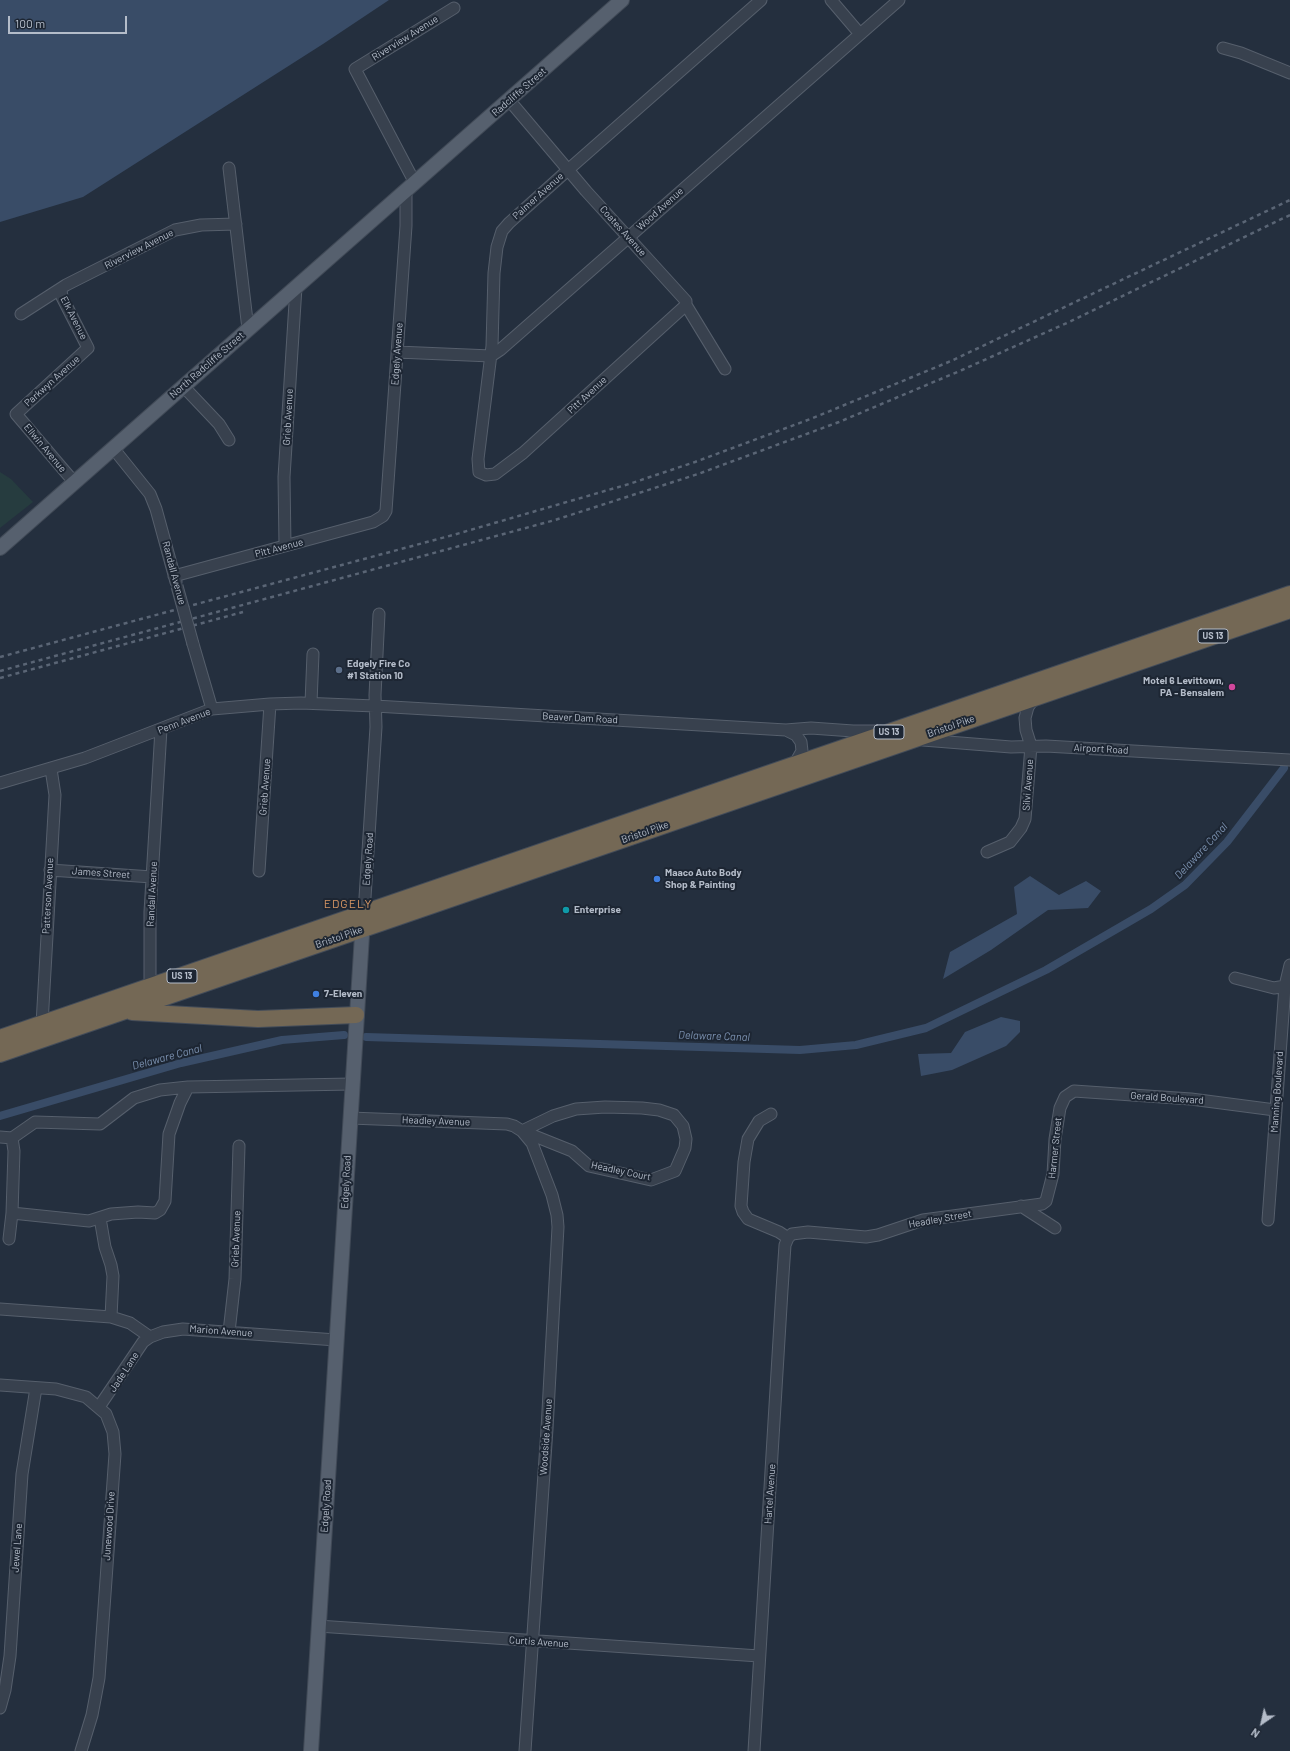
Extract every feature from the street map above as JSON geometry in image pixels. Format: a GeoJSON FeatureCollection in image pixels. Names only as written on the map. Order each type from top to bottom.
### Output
{"type":"FeatureCollection","features":[{"type":"Feature","properties":{"kind":"highway","name":"Bristol Pike"},"geometry":{"type":"LineString","coordinates":[[0,1038],[1290,594]]}},
{"type":"Feature","properties":{"kind":"highway","name":"Bristol Pike"},"geometry":{"type":"LineString","coordinates":[[0,1054],[1290,610]]}},
{"type":"Feature","properties":{"kind":"highway"},"geometry":{"type":"LineString","coordinates":[[119,1013],[165,1013],[258,1019],[356,1015]]}},
{"type":"Feature","properties":{"kind":"main road","name":"Radcliffe Street"},"geometry":{"type":"LineString","coordinates":[[410,187],[622,0]]}},
{"type":"Feature","properties":{"kind":"main road","name":"North Radcliffe Street"},"geometry":{"type":"LineString","coordinates":[[0,548],[410,187]]}},
{"type":"Feature","properties":{"kind":"main road","name":"Edgely Road"},"geometry":{"type":"LineString","coordinates":[[310,1751],[356,1015],[364,913]]}},
{"type":"Feature","properties":{"kind":"street","name":"Palmer Avenue"},"geometry":{"type":"LineString","coordinates":[[482,474],[478,468],[478,459],[491,356],[494,273],[498,240],[502,231],[569,169],[761,0]]}},
{"type":"Feature","properties":{"kind":"street"},"geometry":{"type":"LineString","coordinates":[[831,0],[860,34]]}},
{"type":"Feature","properties":{"kind":"street","name":"Wood Avenue"},"geometry":{"type":"LineString","coordinates":[[491,356],[500,350],[629,238],[899,0]]}},
{"type":"Feature","properties":{"kind":"street","name":"Riverview Avenue"},"geometry":{"type":"LineString","coordinates":[[355,68],[454,8]]}},
{"type":"Feature","properties":{"kind":"street"},"geometry":{"type":"LineString","coordinates":[[1223,48],[1248,56],[1290,73]]}},
{"type":"Feature","properties":{"kind":"street","name":"Edgely Avenue"},"geometry":{"type":"LineString","coordinates":[[355,68],[410,187],[386,511],[383,516]]}},
{"type":"Feature","properties":{"kind":"street","name":"Coates Avenue"},"geometry":{"type":"LineString","coordinates":[[509,100],[686,301],[686,305],[725,369]]}},
{"type":"Feature","properties":{"kind":"street"},"geometry":{"type":"LineString","coordinates":[[229,168],[248,329]]}},
{"type":"Feature","properties":{"kind":"street","name":"Riverview Avenue"},"geometry":{"type":"LineString","coordinates":[[21,314],[62,288],[175,230],[201,225],[236,224]]}},
{"type":"Feature","properties":{"kind":"street","name":"Elk Avenue"},"geometry":{"type":"LineString","coordinates":[[62,288],[62,297],[88,348]]}},
{"type":"Feature","properties":{"kind":"street","name":"Grieb Avenue"},"geometry":{"type":"LineString","coordinates":[[285,546],[284,477],[296,288]]}},
{"type":"Feature","properties":{"kind":"street","name":"Pitt Avenue"},"geometry":{"type":"LineString","coordinates":[[482,474],[495,474],[523,453],[686,305]]}},
{"type":"Feature","properties":{"kind":"street","name":"Parkwyn Avenue"},"geometry":{"type":"LineString","coordinates":[[16,414],[88,348]]}},
{"type":"Feature","properties":{"kind":"street"},"geometry":{"type":"LineString","coordinates":[[397,352],[491,356]]}},
{"type":"Feature","properties":{"kind":"street"},"geometry":{"type":"LineString","coordinates":[[183,386],[219,424],[229,440]]}},
{"type":"Feature","properties":{"kind":"street","name":"Ellwin Avenue"},"geometry":{"type":"LineString","coordinates":[[16,414],[74,482]]}},
{"type":"Feature","properties":{"kind":"street","name":"Randall Avenue"},"geometry":{"type":"LineString","coordinates":[[113,448],[150,494],[156,509],[212,709]]}},
{"type":"Feature","properties":{"kind":"street","name":"Pitt Avenue"},"geometry":{"type":"LineString","coordinates":[[176,581],[285,546],[373,522],[383,516]]}},
{"type":"Feature","properties":{"kind":"street","name":"Edgely Road"},"geometry":{"type":"LineString","coordinates":[[364,913],[376,727],[375,706],[380,614]]}},
{"type":"Feature","properties":{"kind":"street"},"geometry":{"type":"LineString","coordinates":[[311,703],[313,654]]}},
{"type":"Feature","properties":{"kind":"street"},"geometry":{"type":"LineString","coordinates":[[1031,746],[1026,730],[1025,718],[1028,708],[1035,697]]}},
{"type":"Feature","properties":{"kind":"street","name":"Penn Avenue"},"geometry":{"type":"LineString","coordinates":[[0,783],[85,758],[212,709],[270,704],[311,703],[375,706]]}},
{"type":"Feature","properties":{"kind":"street","name":"Grieb Avenue"},"geometry":{"type":"LineString","coordinates":[[259,871],[270,704]]}},
{"type":"Feature","properties":{"kind":"street","name":"Beaver Dam Road"},"geometry":{"type":"LineString","coordinates":[[375,706],[786,730],[811,728],[866,731],[895,730]]}},
{"type":"Feature","properties":{"kind":"street","name":"Randall Avenue"},"geometry":{"type":"LineString","coordinates":[[150,987],[150,922],[161,729]]}},
{"type":"Feature","properties":{"kind":"street"},"geometry":{"type":"LineString","coordinates":[[786,730],[796,735],[801,742],[802,747],[800,755],[794,765]]}},
{"type":"Feature","properties":{"kind":"street","name":"Airport Road"},"geometry":{"type":"LineString","coordinates":[[912,740],[932,740],[1012,747],[1046,746],[1290,760]]}},
{"type":"Feature","properties":{"kind":"street","name":"Silvi Avenue"},"geometry":{"type":"LineString","coordinates":[[987,852],[1010,842],[1021,828],[1025,819],[1031,746]]}},
{"type":"Feature","properties":{"kind":"street","name":"Patterson Avenue"},"geometry":{"type":"LineString","coordinates":[[42,1024],[55,795],[51,769]]}},
{"type":"Feature","properties":{"kind":"street","name":"James Street"},"geometry":{"type":"LineString","coordinates":[[50,870],[152,877]]}},
{"type":"Feature","properties":{"kind":"street","name":"Manning Boulevard"},"geometry":{"type":"LineString","coordinates":[[1268,1220],[1275,1110],[1290,965]]}},
{"type":"Feature","properties":{"kind":"street"},"geometry":{"type":"LineString","coordinates":[[1235,978],[1274,988],[1287,986]]}},
{"type":"Feature","properties":{"kind":"street"},"geometry":{"type":"LineString","coordinates":[[0,1137],[12,1138],[35,1122],[100,1124],[134,1098],[160,1090],[188,1086],[352,1084]]}},
{"type":"Feature","properties":{"kind":"street"},"geometry":{"type":"LineString","coordinates":[[12,1213],[89,1221],[121,1212],[155,1213],[160,1210],[165,1201],[169,1134],[188,1086]]}},
{"type":"Feature","properties":{"kind":"street","name":"Gerald Boulevard"},"geometry":{"type":"LineString","coordinates":[[1063,1102],[1068,1094],[1074,1091],[1090,1091],[1206,1100],[1275,1110]]}},
{"type":"Feature","properties":{"kind":"street","name":"Harmer Street"},"geometry":{"type":"LineString","coordinates":[[1021,1206],[1042,1204],[1048,1199],[1053,1174],[1058,1117],[1063,1102]]}},
{"type":"Feature","properties":{"kind":"street","name":"Headley Court"},"geometry":{"type":"LineString","coordinates":[[605,1107],[642,1108],[659,1110],[674,1115],[683,1126],[686,1139],[685,1148],[675,1171],[651,1180],[589,1166],[572,1151],[522,1130],[553,1116],[576,1109],[605,1107]]}},
{"type":"Feature","properties":{"kind":"street"},"geometry":{"type":"LineString","coordinates":[[771,1114],[759,1121],[748,1139],[744,1162],[741,1206],[745,1217],[779,1232],[788,1238]]}},
{"type":"Feature","properties":{"kind":"street","name":"Headley Avenue"},"geometry":{"type":"LineString","coordinates":[[350,1118],[507,1124],[522,1130]]}},
{"type":"Feature","properties":{"kind":"street","name":"Woodside Avenue"},"geometry":{"type":"LineString","coordinates":[[522,1130],[532,1143],[540,1162],[552,1195],[557,1215],[558,1227],[547,1430],[525,1751]]}},
{"type":"Feature","properties":{"kind":"street"},"geometry":{"type":"LineString","coordinates":[[9,1239],[12,1213],[14,1151],[12,1138]]}},
{"type":"Feature","properties":{"kind":"street","name":"Grieb Avenue"},"geometry":{"type":"LineString","coordinates":[[229,1332],[235,1279],[239,1146]]}},
{"type":"Feature","properties":{"kind":"street"},"geometry":{"type":"LineString","coordinates":[[1021,1206],[1055,1228]]}},
{"type":"Feature","properties":{"kind":"street","name":"Headley Street"},"geometry":{"type":"LineString","coordinates":[[788,1238],[792,1234],[798,1233],[858,1237],[878,1235],[923,1220],[1021,1206]]}},
{"type":"Feature","properties":{"kind":"street"},"geometry":{"type":"LineString","coordinates":[[100,1218],[105,1248],[113,1276],[111,1316]]}},
{"type":"Feature","properties":{"kind":"street","name":"Hartel Avenue"},"geometry":{"type":"LineString","coordinates":[[754,1751],[785,1245],[788,1238]]}},
{"type":"Feature","properties":{"kind":"street"},"geometry":{"type":"LineString","coordinates":[[0,1309],[111,1316],[130,1323],[150,1337]]}},
{"type":"Feature","properties":{"kind":"street","name":"Marion Avenue"},"geometry":{"type":"LineString","coordinates":[[150,1337],[163,1332],[183,1329],[336,1340]]}},
{"type":"Feature","properties":{"kind":"street","name":"Jade Lane"},"geometry":{"type":"LineString","coordinates":[[99,1407],[144,1342],[150,1337]]}},
{"type":"Feature","properties":{"kind":"street","name":"Junewood Drive"},"geometry":{"type":"LineString","coordinates":[[0,1385],[56,1389],[79,1394],[92,1401],[99,1407],[110,1422],[113,1432],[115,1454],[99,1678],[92,1715],[82,1751]]}},
{"type":"Feature","properties":{"kind":"street","name":"Jewel Lane"},"geometry":{"type":"LineString","coordinates":[[0,1708],[5,1690],[10,1656],[22,1474],[36,1388]]}},
{"type":"Feature","properties":{"kind":"street","name":"Curtis Avenue"},"geometry":{"type":"LineString","coordinates":[[318,1626],[532,1642],[759,1656]]}},
{"type":"Feature","properties":{"kind":"green space"},"geometry":{"type":"Polygon","coordinates":[[[0,472],[11,479],[33,502],[0,528],[0,472]]]}},
{"type":"Feature","properties":{"kind":"water"},"geometry":{"type":"Polygon","coordinates":[[[0,0],[389,0],[323,44],[83,197],[0,222],[0,0]]]}},
{"type":"Feature","properties":{"kind":"water"},"geometry":{"type":"Polygon","coordinates":[[[1030,876],[1059,895],[1086,881],[1101,891],[1088,908],[1048,910],[991,950],[943,979],[950,952],[1017,914],[1014,887],[1030,876]]]}},
{"type":"Feature","properties":{"kind":"water"},"geometry":{"type":"Polygon","coordinates":[[[1001,1017],[1020,1021],[1020,1032],[1006,1046],[952,1070],[921,1076],[918,1054],[951,1053],[965,1032],[1001,1017]]]}},
{"type":"Feature","properties":{"kind":"waterway","name":"Delaware Canal"},"geometry":{"type":"LineString","coordinates":[[366,1037],[800,1050],[856,1045],[926,1028],[1046,970],[1151,909],[1185,885],[1227,842],[1284,768]]}},
{"type":"Feature","properties":{"kind":"waterway","name":"Delaware Canal"},"geometry":{"type":"LineString","coordinates":[[0,1116],[181,1063],[282,1040],[344,1035]]}},
{"type":"Feature","properties":{"kind":"railway"},"geometry":{"type":"LineString","coordinates":[[0,657],[453,535],[629,484],[695,462],[813,418],[951,361],[1290,200]]}},
{"type":"Feature","properties":{"kind":"railway"},"geometry":{"type":"LineString","coordinates":[[0,671],[555,520],[698,474],[839,422],[962,370],[1069,322],[1290,215]]}},
{"type":"Feature","properties":{"kind":"railway"},"geometry":{"type":"LineString","coordinates":[[0,678],[243,612]]}},
{"type":"Feature","properties":{"kind":"place","name":"Edgely Fire Co #1 Station 10"},"geometry":{"type":"Point","coordinates":[339,670]}},
{"type":"Feature","properties":{"kind":"place","name":"Motel 6 Levittown, PA - Bensalem"},"geometry":{"type":"Point","coordinates":[1232,687]}},
{"type":"Feature","properties":{"kind":"place","name":"Maaco Auto Body Shop & Painting"},"geometry":{"type":"Point","coordinates":[657,879]}},
{"type":"Feature","properties":{"kind":"place","name":"Enterprise"},"geometry":{"type":"Point","coordinates":[566,910]}},
{"type":"Feature","properties":{"kind":"place","name":"7-Eleven"},"geometry":{"type":"Point","coordinates":[316,994]}},
{"type":"Feature","properties":{"kind":"district","name":"EDGELY"},"geometry":{"type":"Point","coordinates":[348,904]}}]}
